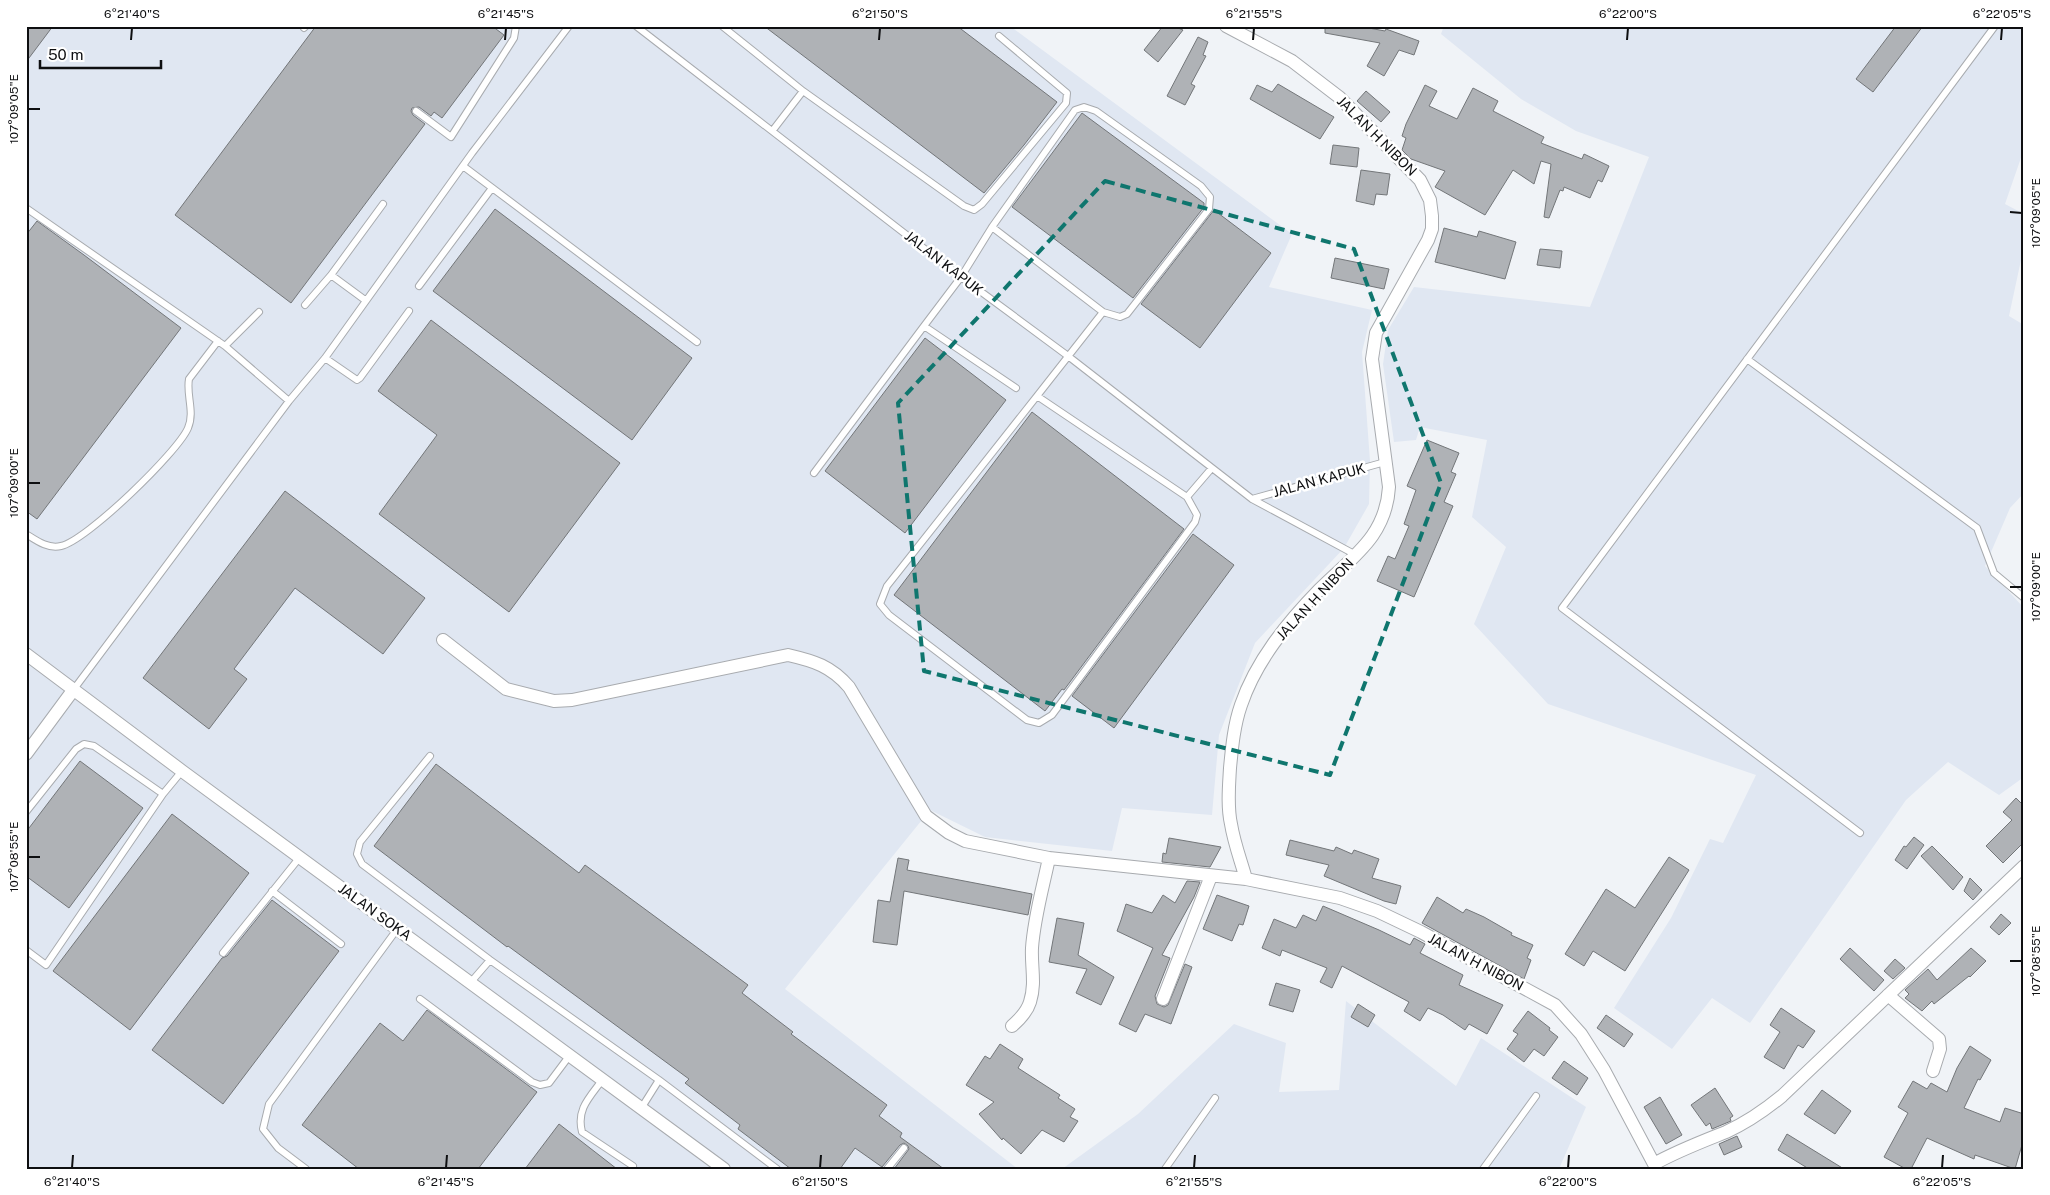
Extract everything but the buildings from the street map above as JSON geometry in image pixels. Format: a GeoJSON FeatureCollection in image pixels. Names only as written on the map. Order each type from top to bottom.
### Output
{"type":"FeatureCollection","features":[{"type":"Feature","properties":{"kind":"street","name":"JALAN H NIBON"},"geometry":{"type":"LineString","coordinates":[[1226,26],[1292,61],[1339,97],[1420,180],[1430,200],[1432,229],[1428,240],[1381,324],[1373,346],[1372,359],[1389,487],[1384,517],[1378,529],[1356,555],[1319,590],[1282,632],[1256,672],[1241,705],[1233,741],[1228,800],[1230,824],[1246,879],[1340,898],[1377,911],[1421,932],[1555,1005],[1581,1034],[1604,1070],[1655,1167]]}},
{"type":"Feature","properties":{"kind":"street"},"geometry":{"type":"LineString","coordinates":[[443,640],[506,689],[554,701],[572,700],[788,655],[807,659],[838,674],[849,687],[926,816],[949,834],[965,840],[1049,858],[1246,879]]}},
{"type":"Feature","properties":{"kind":"street","name":"JALAN SOKA"},"geometry":{"type":"LineString","coordinates":[[26,654],[182,771],[603,1079],[718,1167]]}},
{"type":"Feature","properties":{"kind":"street"},"geometry":{"type":"LineString","coordinates":[[26,754],[74,689]]}},
{"type":"Feature","properties":{"kind":"street"},"geometry":{"type":"LineString","coordinates":[[1012,1026],[1023,1015],[1030,1004],[1034,980],[1032,947],[1049,858]]}},
{"type":"Feature","properties":{"kind":"street"},"geometry":{"type":"LineString","coordinates":[[1655,1167],[1677,1152],[1728,1131],[1768,1108],[2024,866]]}},
{"type":"Feature","properties":{"kind":"street"},"geometry":{"type":"LineString","coordinates":[[1163,999],[1210,876]]}},
{"type":"Feature","properties":{"kind":"street"},"geometry":{"type":"LineString","coordinates":[[1888,995],[1939,1039],[1940,1049],[1933,1071]]}},
{"type":"Feature","properties":{"kind":"lane"},"geometry":{"type":"LineString","coordinates":[[416,111],[451,138],[514,38],[516,26]]}},
{"type":"Feature","properties":{"kind":"lane"},"geometry":{"type":"LineString","coordinates":[[74,689],[289,401],[325,358],[463,166],[569,26]]}},
{"type":"Feature","properties":{"kind":"lane","name":"JALAN KAPUK"},"geometry":{"type":"LineString","coordinates":[[636,26],[961,277],[1068,356],[1211,469],[1252,499],[1356,555]]}},
{"type":"Feature","properties":{"kind":"lane"},"geometry":{"type":"LineString","coordinates":[[722,26],[803,91],[964,206],[974,210],[982,204],[1066,103],[1067,94],[999,36]]}},
{"type":"Feature","properties":{"kind":"lane"},"geometry":{"type":"LineString","coordinates":[[1860,833],[1562,608],[1995,26]]}},
{"type":"Feature","properties":{"kind":"lane"},"geometry":{"type":"LineString","coordinates":[[773,130],[803,91]]}},
{"type":"Feature","properties":{"kind":"lane"},"geometry":{"type":"LineString","coordinates":[[814,473],[961,277],[992,227],[1075,110],[1084,107],[1096,111],[1202,186],[1210,197],[1209,209],[1128,314],[1120,317],[1103,312],[992,227]]}},
{"type":"Feature","properties":{"kind":"lane"},"geometry":{"type":"LineString","coordinates":[[463,166],[697,342]]}},
{"type":"Feature","properties":{"kind":"lane"},"geometry":{"type":"LineString","coordinates":[[419,286],[492,188]]}},
{"type":"Feature","properties":{"kind":"lane"},"geometry":{"type":"LineString","coordinates":[[305,305],[331,275],[382,204]]}},
{"type":"Feature","properties":{"kind":"lane"},"geometry":{"type":"LineString","coordinates":[[26,208],[225,346],[289,401]]}},
{"type":"Feature","properties":{"kind":"lane"},"geometry":{"type":"LineString","coordinates":[[331,275],[365,300]]}},
{"type":"Feature","properties":{"kind":"lane"},"geometry":{"type":"LineString","coordinates":[[325,358],[357,380],[409,311]]}},
{"type":"Feature","properties":{"kind":"lane"},"geometry":{"type":"LineString","coordinates":[[225,346],[259,312]]}},
{"type":"Feature","properties":{"kind":"lane"},"geometry":{"type":"LineString","coordinates":[[1037,396],[1187,497],[1197,515],[1195,522],[1052,715],[1039,723],[1027,720],[889,615],[880,604],[887,586],[1103,312]]}},
{"type":"Feature","properties":{"kind":"lane"},"geometry":{"type":"LineString","coordinates":[[924,326],[1016,388]]}},
{"type":"Feature","properties":{"kind":"lane"},"geometry":{"type":"LineString","coordinates":[[26,534],[51,547],[62,546],[73,541],[90,530],[150,475],[183,438],[189,426],[191,413],[189,379],[218,341]]}},
{"type":"Feature","properties":{"kind":"lane"},"geometry":{"type":"LineString","coordinates":[[1747,359],[1977,528],[1994,573],[2024,598]]}},
{"type":"Feature","properties":{"kind":"lane","name":"JALAN KAPUK"},"geometry":{"type":"LineString","coordinates":[[1252,499],[1386,462]]}},
{"type":"Feature","properties":{"kind":"lane"},"geometry":{"type":"LineString","coordinates":[[1187,497],[1211,469]]}},
{"type":"Feature","properties":{"kind":"lane"},"geometry":{"type":"LineString","coordinates":[[26,812],[76,749],[84,744],[94,746],[163,794]]}},
{"type":"Feature","properties":{"kind":"lane"},"geometry":{"type":"LineString","coordinates":[[430,756],[360,842],[357,854],[362,864],[490,960],[660,1080],[777,1169]]}},
{"type":"Feature","properties":{"kind":"lane"},"geometry":{"type":"LineString","coordinates":[[26,950],[46,964],[163,794],[182,771]]}},
{"type":"Feature","properties":{"kind":"lane"},"geometry":{"type":"LineString","coordinates":[[223,953],[300,857]]}},
{"type":"Feature","properties":{"kind":"lane"},"geometry":{"type":"LineString","coordinates":[[272,892],[341,944]]}},
{"type":"Feature","properties":{"kind":"lane"},"geometry":{"type":"LineString","coordinates":[[306,1169],[278,1148],[263,1129],[269,1104],[398,928]]}},
{"type":"Feature","properties":{"kind":"lane"},"geometry":{"type":"LineString","coordinates":[[471,982],[490,960]]}},
{"type":"Feature","properties":{"kind":"lane"},"geometry":{"type":"LineString","coordinates":[[420,999],[532,1082],[540,1085],[550,1083],[570,1055]]}},
{"type":"Feature","properties":{"kind":"lane"},"geometry":{"type":"LineString","coordinates":[[603,1079],[580,1111],[579,1122],[582,1132],[633,1166]]}},
{"type":"Feature","properties":{"kind":"lane"},"geometry":{"type":"LineString","coordinates":[[642,1108],[660,1080]]}},
{"type":"Feature","properties":{"kind":"lane"},"geometry":{"type":"LineString","coordinates":[[1483,1169],[1536,1096]]}},
{"type":"Feature","properties":{"kind":"lane"},"geometry":{"type":"LineString","coordinates":[[1165,1169],[1215,1098]]}},
{"type":"Feature","properties":{"kind":"lane"},"geometry":{"type":"LineString","coordinates":[[887,1169],[904,1148]]}},
{"type":"Feature","properties":{"kind":"highlighted area"},"geometry":{"type":"Polygon","coordinates":[[[1105,181],[1354,249],[1441,483],[1330,775],[924,671],[898,403],[1105,181]]]}},
{"type":"Feature","properties":{"kind":"shaded area"},"geometry":{"type":"Polygon","coordinates":[[[26,26],[1010,26],[1292,234],[1269,287],[1372,310],[1362,352],[1370,461],[1369,504],[1344,548],[1255,643],[1219,735],[1212,815],[1122,808],[1112,851],[985,837],[930,810],[785,989],[1018,1169],[26,1169],[26,26]]]}},
{"type":"Feature","properties":{"kind":"shaded area"},"geometry":{"type":"Polygon","coordinates":[[[1444,26],[2024,26],[2024,149],[2005,204],[2024,214],[2024,246],[2009,316],[2024,325],[2024,493],[2010,508],[1985,566],[2024,608],[2024,777],[1999,795],[1948,762],[1906,800],[1750,1023],[1712,998],[1672,1049],[1614,1008],[1671,918],[1710,839],[1723,843],[1756,775],[1548,704],[1474,624],[1506,547],[1472,517],[1487,440],[1420,427],[1416,440],[1394,442],[1383,364],[1388,330],[1414,287],[1590,307],[1649,157],[1576,131],[1521,99],[1441,34],[1444,26]]]}},
{"type":"Feature","properties":{"kind":"shaded area"},"geometry":{"type":"Polygon","coordinates":[[[1346,1001],[1456,1086],[1481,1038],[1586,1107],[1559,1169],[1062,1169],[1138,1114],[1234,1024],[1286,1043],[1279,1092],[1339,1090],[1346,1001]]]}}]}
